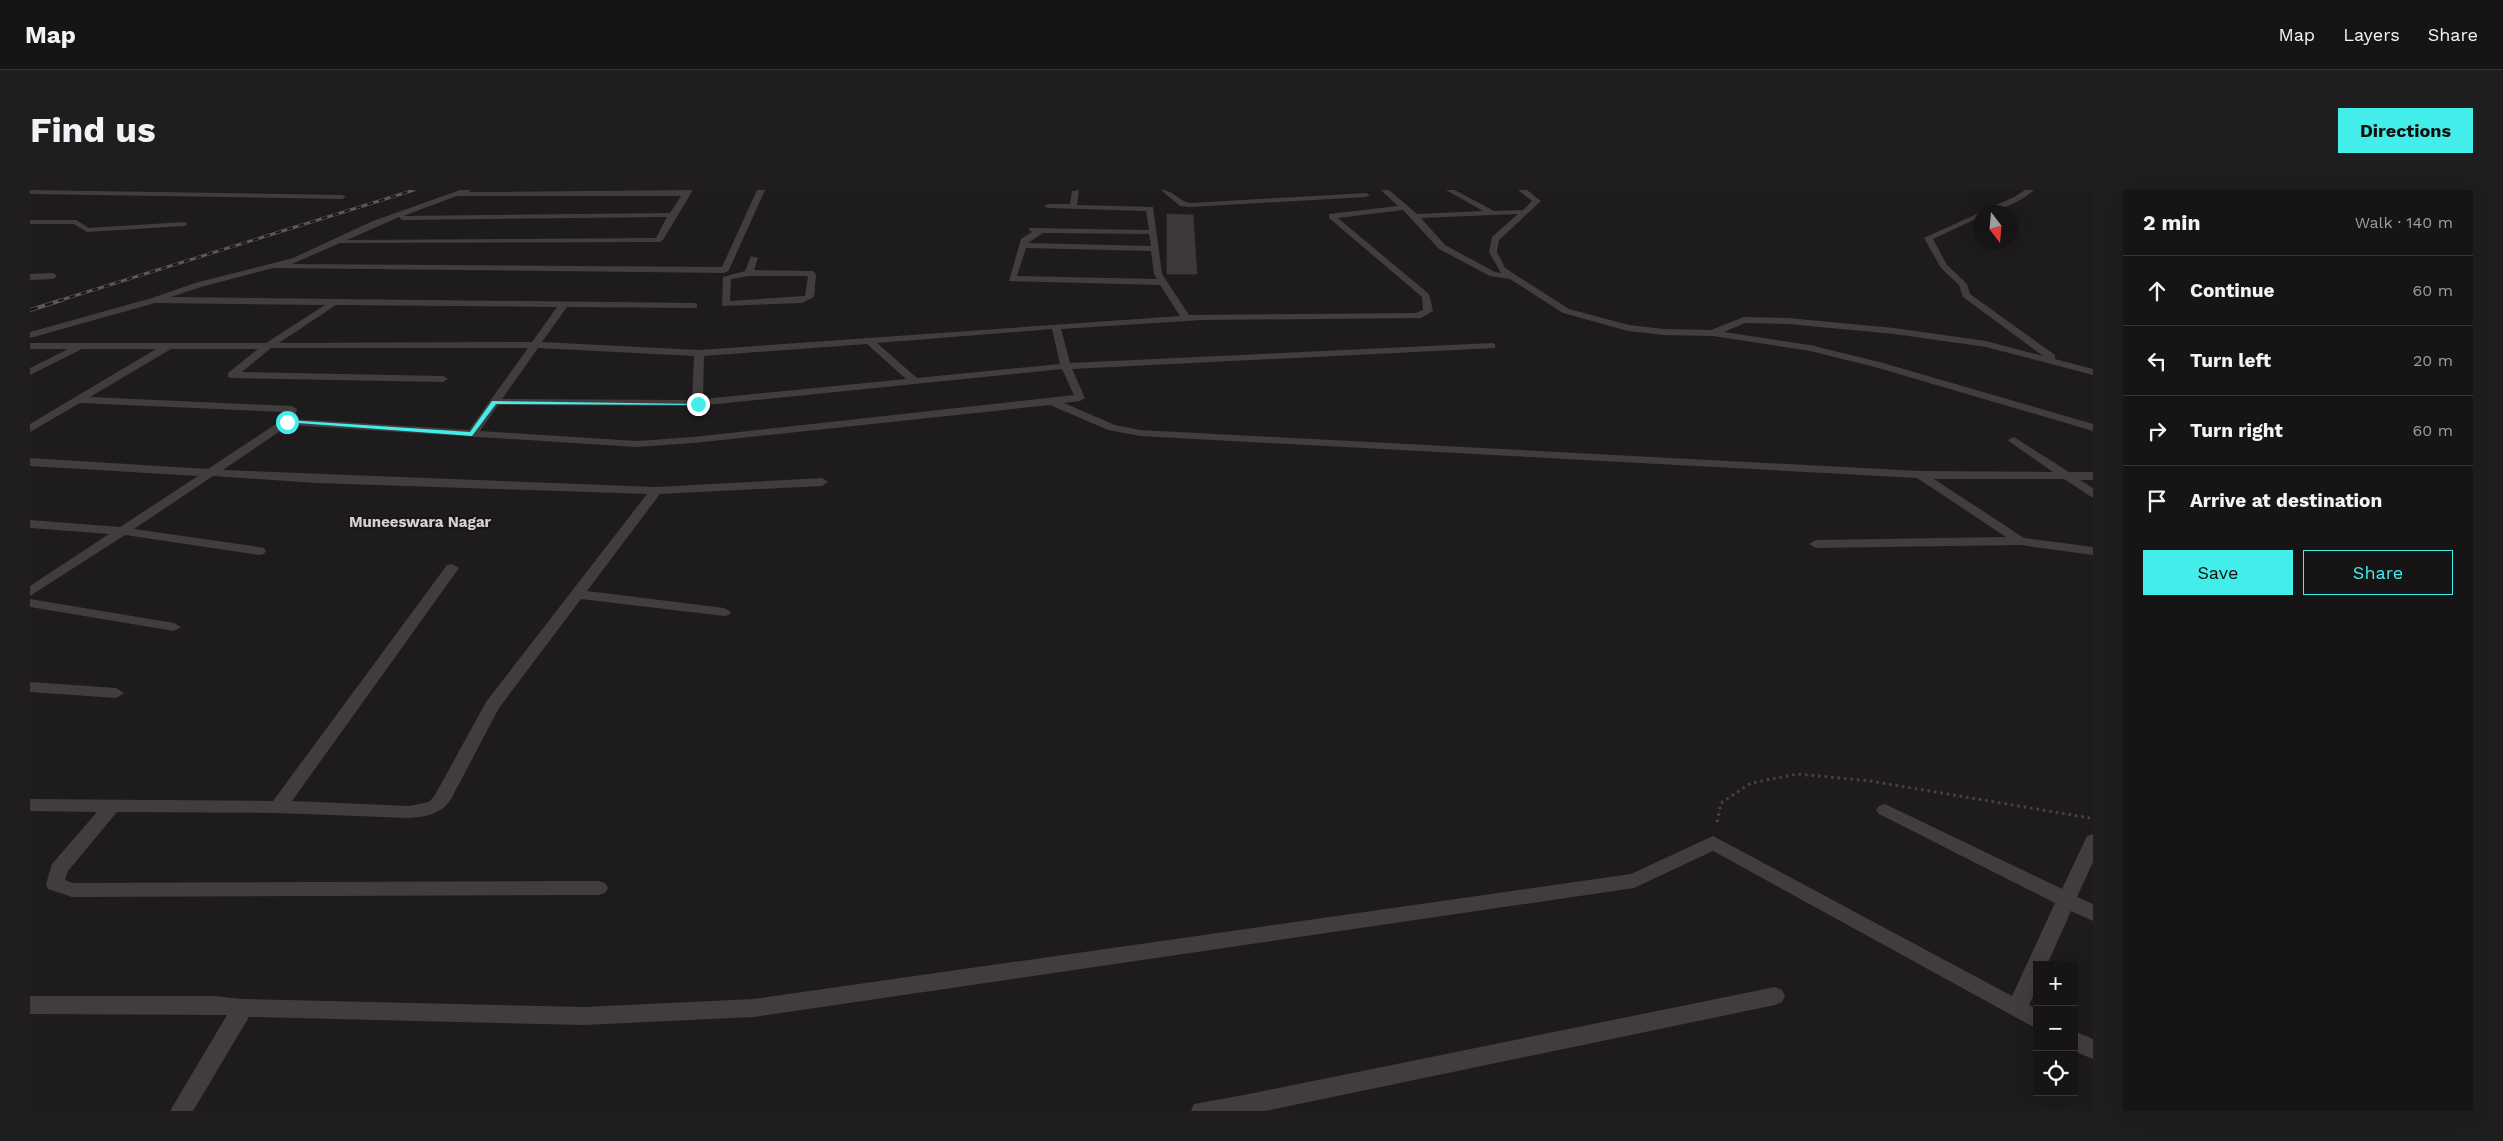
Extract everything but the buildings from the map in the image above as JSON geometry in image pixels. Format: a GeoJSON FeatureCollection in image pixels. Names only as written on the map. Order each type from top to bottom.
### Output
{"type":"FeatureCollection","features":[{"type":"Feature","properties":{"kind":"street"},"geometry":{"type":"LineString","coordinates":[[30,335],[155,300],[198,285],[296,260],[339,242],[376,223],[467,190]]}},
{"type":"Feature","properties":{"kind":"street"},"geometry":{"type":"LineString","coordinates":[[725,270],[761,190]]}},
{"type":"Feature","properties":{"kind":"street"},"geometry":{"type":"LineString","coordinates":[[1165,190],[1188,205],[1366,195]]}},
{"type":"Feature","properties":{"kind":"street"},"geometry":{"type":"LineString","coordinates":[[1299,190],[1317,204]]}},
{"type":"Feature","properties":{"kind":"street"},"geometry":{"type":"LineString","coordinates":[[1385,190],[1415,216],[1442,247],[1493,274],[1513,278]]}},
{"type":"Feature","properties":{"kind":"street"},"geometry":{"type":"LineString","coordinates":[[1450,190],[1492,213]]}},
{"type":"Feature","properties":{"kind":"street"},"geometry":{"type":"LineString","coordinates":[[1522,190],[1537,201],[1495,239],[1493,252],[1502,269],[1513,278],[1566,311],[1628,328],[1664,332],[1712,333],[1818,350],[1879,365],[2093,428]]}},
{"type":"Feature","properties":{"kind":"street"},"geometry":{"type":"LineString","coordinates":[[2002,205],[2017,199],[2030,190]]}},
{"type":"Feature","properties":{"kind":"street"},"geometry":{"type":"LineString","coordinates":[[1073,207],[1076,191]]}},
{"type":"Feature","properties":{"kind":"street"},"geometry":{"type":"LineString","coordinates":[[30,192],[342,197]]}},
{"type":"Feature","properties":{"kind":"street"},"geometry":{"type":"LineString","coordinates":[[456,194],[688,192]]}},
{"type":"Feature","properties":{"kind":"street"},"geometry":{"type":"LineString","coordinates":[[339,242],[659,240],[672,215],[688,192]]}},
{"type":"Feature","properties":{"kind":"street"},"geometry":{"type":"LineString","coordinates":[[1048,206],[1150,209],[1158,274],[1165,282],[1186,318]]}},
{"type":"Feature","properties":{"kind":"street"},"geometry":{"type":"LineString","coordinates":[[30,346],[270,344],[535,345],[699,353],[1186,318],[1418,316],[1428,310],[1426,296],[1328,213],[1405,207]]}},
{"type":"Feature","properties":{"kind":"street"},"geometry":{"type":"LineString","coordinates":[[1415,216],[1523,212]]}},
{"type":"Feature","properties":{"kind":"street"},"geometry":{"type":"LineString","coordinates":[[393,218],[672,215]]}},
{"type":"Feature","properties":{"kind":"street"},"geometry":{"type":"LineString","coordinates":[[1973,217],[1928,238],[1944,266],[1963,284],[1966,295],[2042,352],[2069,366]]}},
{"type":"Feature","properties":{"kind":"street"},"geometry":{"type":"LineString","coordinates":[[30,222],[76,222],[87,230],[184,224]]}},
{"type":"Feature","properties":{"kind":"street"},"geometry":{"type":"LineString","coordinates":[[1024,229],[1152,232]]}},
{"type":"Feature","properties":{"kind":"street"},"geometry":{"type":"LineString","coordinates":[[1042,230],[1025,239],[1012,279],[1165,282]]}},
{"type":"Feature","properties":{"kind":"street"},"geometry":{"type":"LineString","coordinates":[[1024,246],[1154,249]]}},
{"type":"Feature","properties":{"kind":"street"},"geometry":{"type":"LineString","coordinates":[[749,271],[754,258]]}},
{"type":"Feature","properties":{"kind":"street"},"geometry":{"type":"LineString","coordinates":[[274,266],[725,270],[810,273],[809,297],[802,300],[725,304],[727,276],[749,271]]}},
{"type":"Feature","properties":{"kind":"street"},"geometry":{"type":"LineString","coordinates":[[30,277],[53,276]]}},
{"type":"Feature","properties":{"kind":"street"},"geometry":{"type":"LineString","coordinates":[[155,300],[332,304],[694,306]]}},
{"type":"Feature","properties":{"kind":"street"},"geometry":{"type":"LineString","coordinates":[[332,304],[270,344],[232,375],[442,379]]}},
{"type":"Feature","properties":{"kind":"street"},"geometry":{"type":"LineString","coordinates":[[472,434],[563,306]]}},
{"type":"Feature","properties":{"kind":"street"},"geometry":{"type":"LineString","coordinates":[[1712,333],[1744,320],[1788,321],[1894,331],[1986,344],[2093,372]]}},
{"type":"Feature","properties":{"kind":"street"},"geometry":{"type":"LineString","coordinates":[[287,422],[636,444],[1080,398],[1066,366],[1056,326]]}},
{"type":"Feature","properties":{"kind":"street"},"geometry":{"type":"LineString","coordinates":[[869,341],[915,381]]}},
{"type":"Feature","properties":{"kind":"street"},"geometry":{"type":"LineString","coordinates":[[30,372],[82,346]]}},
{"type":"Feature","properties":{"kind":"street"},"geometry":{"type":"LineString","coordinates":[[30,429],[168,346]]}},
{"type":"Feature","properties":{"kind":"street"},"geometry":{"type":"LineString","coordinates":[[494,402],[698,404],[1066,366],[1492,346]]}},
{"type":"Feature","properties":{"kind":"street"},"geometry":{"type":"LineString","coordinates":[[698,404],[699,353]]}},
{"type":"Feature","properties":{"kind":"street"},"geometry":{"type":"LineString","coordinates":[[30,592],[287,422],[292,409],[78,400]]}},
{"type":"Feature","properties":{"kind":"street"},"geometry":{"type":"LineString","coordinates":[[1052,401],[1106,426],[1140,433],[1920,475],[2093,476]]}},
{"type":"Feature","properties":{"kind":"street"},"geometry":{"type":"LineString","coordinates":[[2014,440],[2093,494]]}},
{"type":"Feature","properties":{"kind":"street"},"geometry":{"type":"LineString","coordinates":[[30,462],[317,479],[656,491],[822,482]]}},
{"type":"Feature","properties":{"kind":"street"},"geometry":{"type":"LineString","coordinates":[[1920,475],[2020,542]]}},
{"type":"Feature","properties":{"kind":"street"},"geometry":{"type":"LineString","coordinates":[[30,805],[278,807],[408,812],[422,811],[435,806],[448,791],[492,706],[656,491]]}},
{"type":"Feature","properties":{"kind":"street"},"geometry":{"type":"LineString","coordinates":[[30,524],[123,531],[259,551]]}},
{"type":"Feature","properties":{"kind":"street"},"geometry":{"type":"LineString","coordinates":[[1816,544],[2020,542],[2093,551]]}},
{"type":"Feature","properties":{"kind":"street"},"geometry":{"type":"LineString","coordinates":[[278,807],[452,568]]}},
{"type":"Feature","properties":{"kind":"street"},"geometry":{"type":"LineString","coordinates":[[577,594],[724,612]]}},
{"type":"Feature","properties":{"kind":"street"},"geometry":{"type":"LineString","coordinates":[[30,603],[174,627]]}},
{"type":"Feature","properties":{"kind":"street"},"geometry":{"type":"LineString","coordinates":[[30,687],[116,693]]}},
{"type":"Feature","properties":{"kind":"street"},"geometry":{"type":"LineString","coordinates":[[113,805],[60,869],[55,884],[72,890],[598,888]]}},
{"type":"Feature","properties":{"kind":"street"},"geometry":{"type":"LineString","coordinates":[[1885,810],[2093,913]]}},
{"type":"Feature","properties":{"kind":"street"},"geometry":{"type":"LineString","coordinates":[[2039,961],[2093,841]]}},
{"type":"Feature","properties":{"kind":"street"},"geometry":{"type":"LineString","coordinates":[[30,1005],[213,1005],[243,1008],[584,1016],[754,1008],[1634,881],[1713,843],[2033,1018]]}},
{"type":"Feature","properties":{"kind":"street"},"geometry":{"type":"LineString","coordinates":[[2017,1009],[2033,974]]}},
{"type":"Feature","properties":{"kind":"street"},"geometry":{"type":"LineString","coordinates":[[1202,1111],[1249,1104],[1775,996]]}},
{"type":"Feature","properties":{"kind":"street"},"geometry":{"type":"LineString","coordinates":[[181,1111],[243,1008]]}},
{"type":"Feature","properties":{"kind":"street"},"geometry":{"type":"LineString","coordinates":[[2078,1042],[2093,1050]]}},
{"type":"Feature","properties":{"kind":"railway"},"geometry":{"type":"LineString","coordinates":[[58,301],[414,190]]}},
{"type":"Feature","properties":{"kind":"railway"},"geometry":{"type":"LineString","coordinates":[[30,310],[62,300]]}},
{"type":"Feature","properties":{"kind":"district","name":"Muneeswara Nagar"},"geometry":{"type":"Point","coordinates":[420,522]}},
{"type":"Feature","properties":{"kind":"route"},"geometry":{"type":"LineString","coordinates":[[287,422],[472,434],[494,402],[698,404]]}}]}
